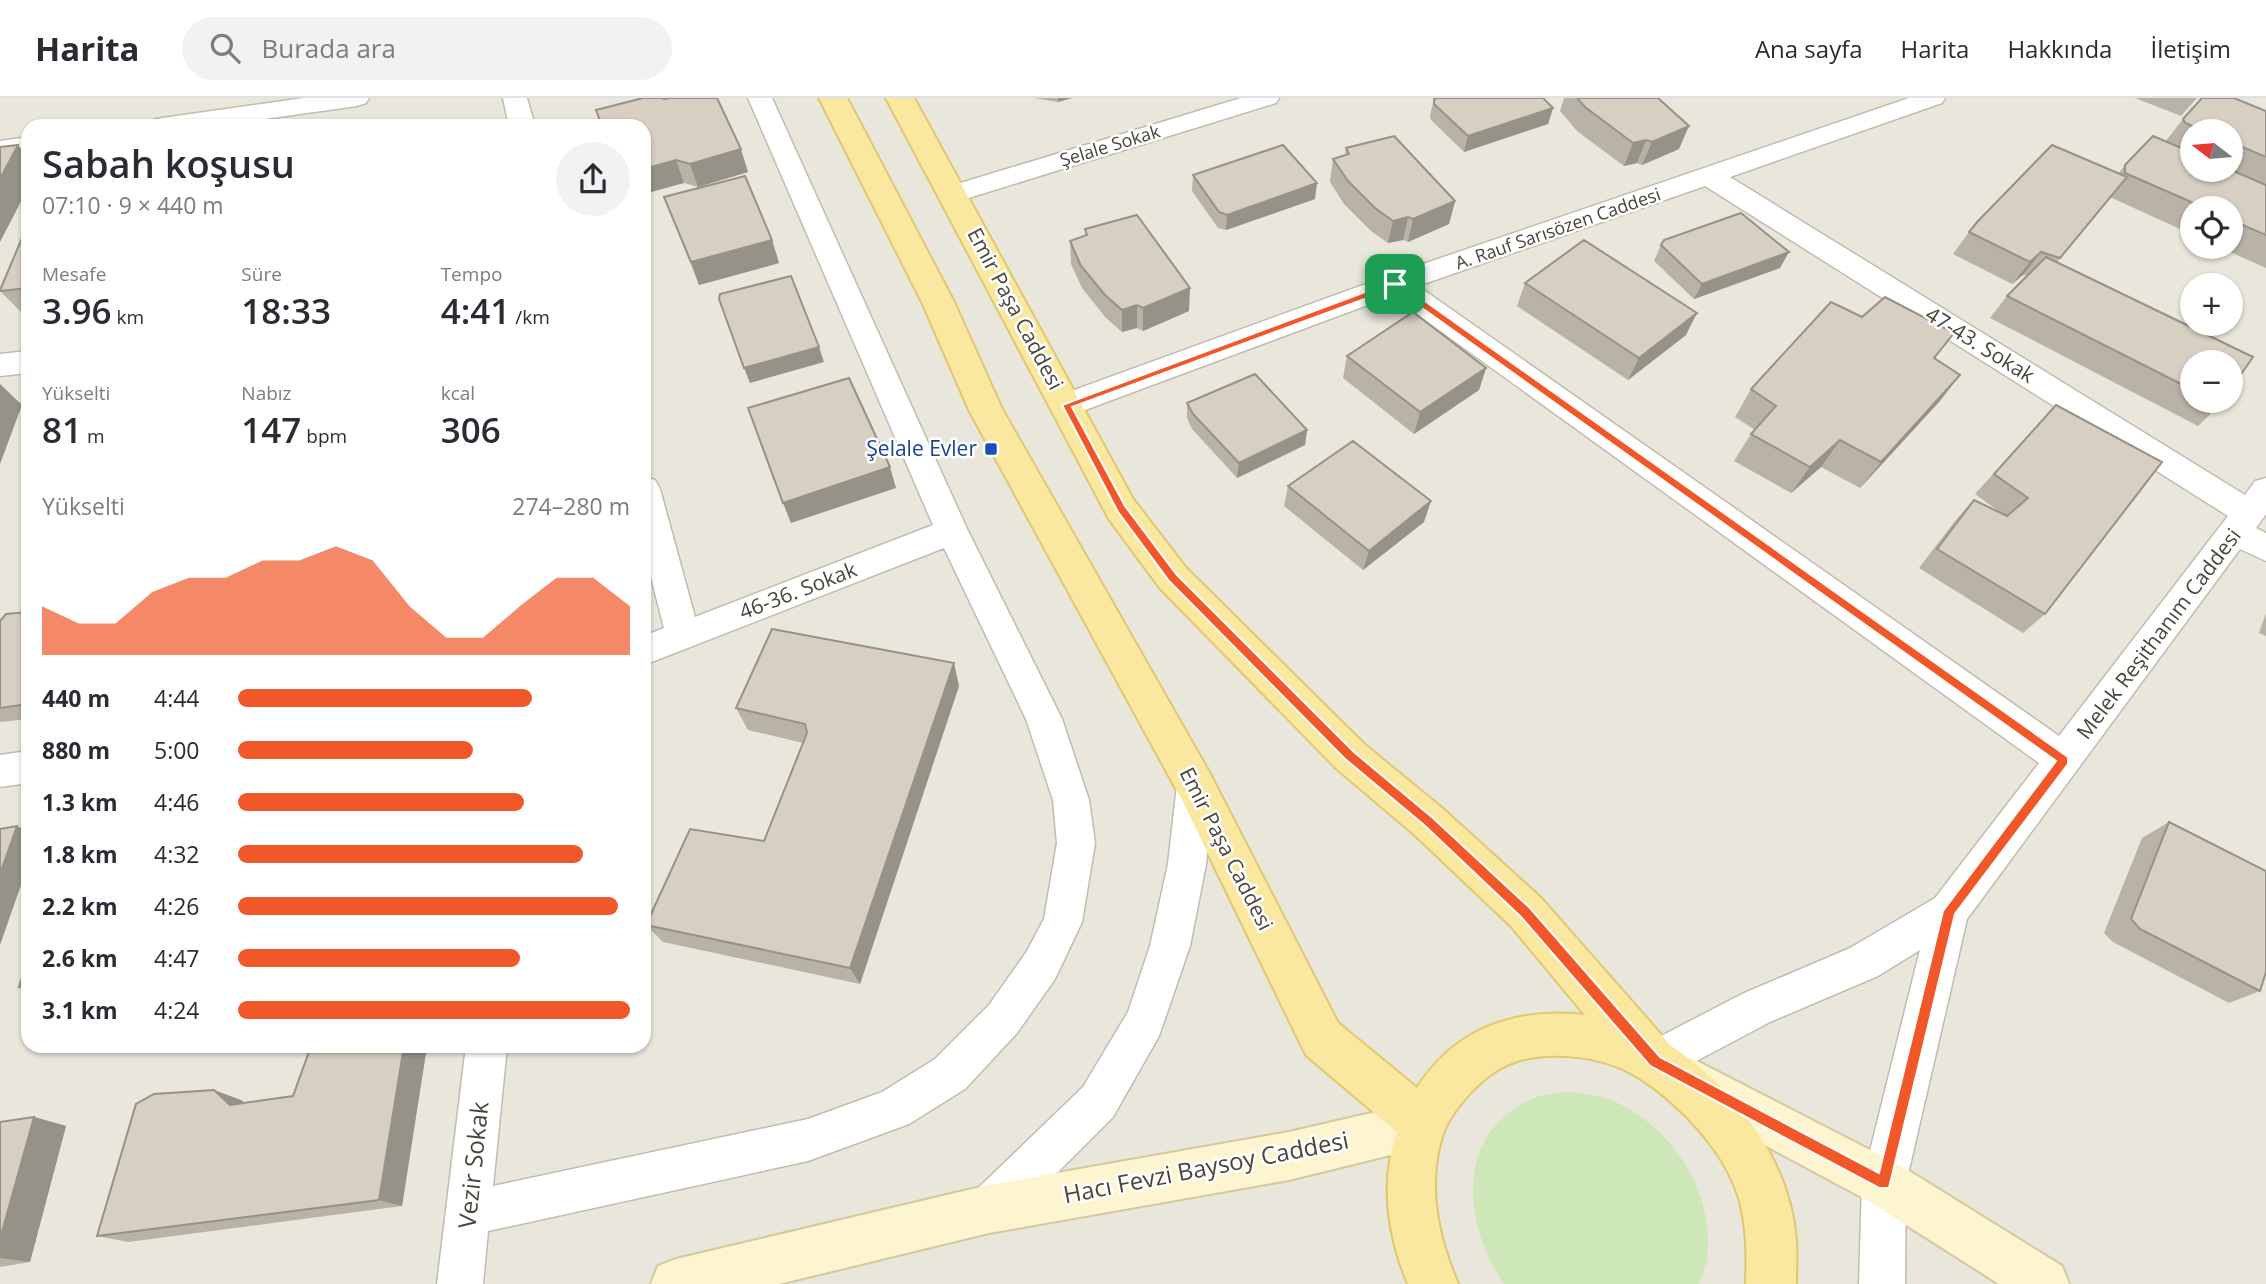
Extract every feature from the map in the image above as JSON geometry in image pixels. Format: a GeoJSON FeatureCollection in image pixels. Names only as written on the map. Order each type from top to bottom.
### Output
{"type":"FeatureCollection","features":[{"type":"Feature","properties":{"kind":"main road","name":"Emir Paşa Caddesi"},"geometry":{"type":"LineString","coordinates":[[833,98],[938,302],[986,410],[1195,785],[1322,1039],[1423,1124]]}},
{"type":"Feature","properties":{"kind":"main road","name":"Emir Paşa Caddesi"},"geometry":{"type":"LineString","coordinates":[[900,98],[1122,509],[1173,578],[1350,755],[1429,821],[1526,912],[1655,1062]]}},
{"type":"Feature","properties":{"kind":"main road"},"geometry":{"type":"LineString","coordinates":[[1433,1284],[1425,1267],[1412,1213],[1413,1160],[1423,1124],[1443,1088],[1453,1077],[1489,1050],[1523,1037],[1577,1034],[1608,1041],[1655,1062],[1684,1082],[1710,1106],[1743,1151],[1758,1185],[1769,1220],[1773,1256],[1771,1284]]}},
{"type":"Feature","properties":{"kind":"street"},"geometry":{"type":"LineString","coordinates":[[211,119],[357,98]]}},
{"type":"Feature","properties":{"kind":"street"},"geometry":{"type":"LineString","coordinates":[[515,98],[520,119]]}},
{"type":"Feature","properties":{"kind":"street"},"geometry":{"type":"LineString","coordinates":[[469,1213],[808,1140],[894,1109],[950,1074],[1003,1018],[1041,965],[1063,922],[1076,843],[1071,800],[1044,719],[952,531],[760,98]]}},
{"type":"Feature","properties":{"kind":"street","name":"Şelale Sokak"},"geometry":{"type":"LineString","coordinates":[[953,194],[1267,98]]}},
{"type":"Feature","properties":{"kind":"street","name":"A. Rauf Sarısözen Caddesi"},"geometry":{"type":"LineString","coordinates":[[1066,405],[1395,284],[1933,98]]}},
{"type":"Feature","properties":{"kind":"street"},"geometry":{"type":"LineString","coordinates":[[0,149],[21,146]]}},
{"type":"Feature","properties":{"kind":"street","name":"47-43. Sokak"},"geometry":{"type":"LineString","coordinates":[[1710,177],[2250,512],[2266,548]]}},
{"type":"Feature","properties":{"kind":"street"},"geometry":{"type":"LineString","coordinates":[[1395,284],[2064,760]]}},
{"type":"Feature","properties":{"kind":"street"},"geometry":{"type":"LineString","coordinates":[[0,365],[21,363]]}},
{"type":"Feature","properties":{"kind":"street","name":"Melek Reşithanım Caddesi"},"geometry":{"type":"LineString","coordinates":[[1655,1062],[1756,1008],[1864,962],[1949,911],[2250,512]]}},
{"type":"Feature","properties":{"kind":"street"},"geometry":{"type":"LineString","coordinates":[[651,516],[682,636]]}},
{"type":"Feature","properties":{"kind":"street","name":"46-36. Sokak"},"geometry":{"type":"LineString","coordinates":[[651,648],[952,531]]}},
{"type":"Feature","properties":{"kind":"street"},"geometry":{"type":"LineString","coordinates":[[0,771],[21,768]]}},
{"type":"Feature","properties":{"kind":"street","name":"Hacı Fevzi Baysoy Caddesi"},"geometry":{"type":"LineString","coordinates":[[989,1209],[1098,1102],[1145,1022],[1170,946],[1187,864],[1195,785]]}},
{"type":"Feature","properties":{"kind":"street","name":"Melek Reşithanım Caddesi"},"geometry":{"type":"LineString","coordinates":[[1882,1284],[1884,1183],[1949,911]]}},
{"type":"Feature","properties":{"kind":"street","name":"Vezir Sokak"},"geometry":{"type":"LineString","coordinates":[[460,1284],[486,1053]]}},
{"type":"Feature","properties":{"kind":"street"},"geometry":{"type":"LineString","coordinates":[[1655,1062],[1884,1183],[2044,1284]]}},
{"type":"Feature","properties":{"kind":"street","name":"Hacı Fevzi Baysoy Caddesi"},"geometry":{"type":"LineString","coordinates":[[676,1284],[989,1209],[1289,1156],[1423,1124]]}},
{"type":"Feature","properties":{"kind":"shaded area"},"geometry":{"type":"Polygon","coordinates":[[[0,98],[2266,98],[2266,1284],[0,1284],[0,98]]]}},
{"type":"Feature","properties":{"kind":"green space"},"geometry":{"type":"Polygon","coordinates":[[[1571,1092],[1608,1099],[1630,1110],[1669,1142],[1684,1162],[1704,1208],[1708,1233],[1706,1261],[1699,1284],[1504,1284],[1490,1260],[1474,1207],[1473,1181],[1478,1156],[1490,1133],[1508,1113],[1538,1096],[1571,1092]]]}},
{"type":"Feature","properties":{"kind":"building"},"geometry":{"type":"Polygon","coordinates":[[[643,98],[717,98],[741,149],[690,164],[676,160],[651,167],[651,119],[599,119],[596,110],[643,98]]]}},
{"type":"Feature","properties":{"kind":"building"},"geometry":{"type":"Polygon","coordinates":[[[1543,98],[1553,108],[1468,136],[1434,104],[1434,99],[1543,98]]]}},
{"type":"Feature","properties":{"kind":"building"},"geometry":{"type":"Polygon","coordinates":[[[1577,98],[1658,98],[1689,126],[1652,142],[1646,140],[1633,143],[1577,98]]]}},
{"type":"Feature","properties":{"kind":"building"},"geometry":{"type":"Polygon","coordinates":[[[2202,98],[2234,98],[2266,111],[2266,157],[2244,148],[2244,119],[2183,119],[2202,98]]]}},
{"type":"Feature","properties":{"kind":"building"},"geometry":{"type":"Polygon","coordinates":[[[1394,136],[1455,201],[1413,219],[1408,217],[1393,221],[1375,208],[1348,181],[1333,159],[1349,154],[1346,148],[1394,136]]]}},
{"type":"Feature","properties":{"kind":"building"},"geometry":{"type":"Polygon","coordinates":[[[2153,136],[2180,147],[2180,182],[2244,182],[2244,176],[2266,185],[2266,235],[2243,225],[2243,196],[2180,197],[2125,173],[2125,165],[2153,136]]]}},
{"type":"Feature","properties":{"kind":"building"},"geometry":{"type":"Polygon","coordinates":[[[18,145],[0,179],[0,147],[18,145]]]}},
{"type":"Feature","properties":{"kind":"building"},"geometry":{"type":"Polygon","coordinates":[[[1283,145],[1317,183],[1227,215],[1219,212],[1193,175],[1283,145]]]}},
{"type":"Feature","properties":{"kind":"building"},"geometry":{"type":"Polygon","coordinates":[[[2052,145],[2127,177],[2060,258],[2041,252],[2030,262],[1969,232],[1978,221],[2052,145]]]}},
{"type":"Feature","properties":{"kind":"building"},"geometry":{"type":"Polygon","coordinates":[[[745,176],[772,240],[691,262],[664,197],[745,176]]]}},
{"type":"Feature","properties":{"kind":"building"},"geometry":{"type":"Polygon","coordinates":[[[1741,213],[1789,252],[1702,284],[1661,245],[1664,240],[1741,213]]]}},
{"type":"Feature","properties":{"kind":"building"},"geometry":{"type":"Polygon","coordinates":[[[1137,215],[1190,288],[1143,308],[1137,305],[1122,310],[1105,295],[1081,266],[1070,241],[1087,235],[1085,229],[1137,215]]]}},
{"type":"Feature","properties":{"kind":"building"},"geometry":{"type":"Polygon","coordinates":[[[21,240],[21,289],[0,290],[21,240]]]}},
{"type":"Feature","properties":{"kind":"building"},"geometry":{"type":"Polygon","coordinates":[[[1584,240],[1697,313],[1639,358],[1525,283],[1584,240]]]}},
{"type":"Feature","properties":{"kind":"building"},"geometry":{"type":"Polygon","coordinates":[[[2046,257],[2180,322],[2180,336],[2210,336],[2239,350],[2180,350],[2180,383],[2007,296],[2046,257]]]}},
{"type":"Feature","properties":{"kind":"building"},"geometry":{"type":"Polygon","coordinates":[[[791,276],[819,347],[744,368],[719,299],[720,294],[791,276]]]}},
{"type":"Feature","properties":{"kind":"building"},"geometry":{"type":"Polygon","coordinates":[[[1885,297],[1954,333],[1934,358],[1960,375],[1881,462],[1840,440],[1810,467],[1751,434],[1776,406],[1751,389],[1831,302],[1862,317],[1885,297]]]}},
{"type":"Feature","properties":{"kind":"building"},"geometry":{"type":"Polygon","coordinates":[[[1413,312],[1486,368],[1420,412],[1347,356],[1413,312]]]}},
{"type":"Feature","properties":{"kind":"building"},"geometry":{"type":"Polygon","coordinates":[[[2243,352],[2253,357],[2243,372],[2243,352]]]}},
{"type":"Feature","properties":{"kind":"building"},"geometry":{"type":"Polygon","coordinates":[[[1255,374],[1307,430],[1239,463],[1193,414],[1187,403],[1255,374]]]}},
{"type":"Feature","properties":{"kind":"building"},"geometry":{"type":"Polygon","coordinates":[[[849,378],[890,467],[783,503],[748,408],[849,378]]]}},
{"type":"Feature","properties":{"kind":"building"},"geometry":{"type":"Polygon","coordinates":[[[2056,405],[2162,462],[2045,614],[1937,549],[1974,500],[2007,516],[2028,498],[1994,474],[2056,405]]]}},
{"type":"Feature","properties":{"kind":"building"},"geometry":{"type":"Polygon","coordinates":[[[1353,441],[1431,501],[1369,551],[1288,486],[1353,441]]]}},
{"type":"Feature","properties":{"kind":"building"},"geometry":{"type":"Polygon","coordinates":[[[21,613],[21,705],[0,708],[0,621],[6,614],[21,613]]]}},
{"type":"Feature","properties":{"kind":"building"},"geometry":{"type":"Polygon","coordinates":[[[772,629],[954,663],[850,968],[651,926],[651,914],[690,829],[764,841],[807,733],[805,724],[736,708],[772,629]]]}},
{"type":"Feature","properties":{"kind":"building"},"geometry":{"type":"Polygon","coordinates":[[[2169,822],[2266,871],[2266,972],[2260,991],[2140,929],[2131,919],[2169,822]]]}},
{"type":"Feature","properties":{"kind":"building"},"geometry":{"type":"Polygon","coordinates":[[[17,826],[0,874],[0,829],[17,826]]]}},
{"type":"Feature","properties":{"kind":"building"},"geometry":{"type":"Polygon","coordinates":[[[308,1053],[403,1053],[379,1200],[97,1236],[136,1104],[154,1094],[214,1090],[230,1105],[293,1096],[308,1053]]]}},
{"type":"Feature","properties":{"kind":"building"},"geometry":{"type":"Polygon","coordinates":[[[34,1117],[0,1239],[0,1122],[34,1117]]]}},
{"type":"Feature","properties":{"kind":"place","name":"Şelale Evler"},"geometry":{"type":"Point","coordinates":[991,449]}},
{"type":"Feature","properties":{"kind":"route"},"geometry":{"type":"LineString","coordinates":[[1395,284],[2064,760],[1949,911],[1884,1183],[1655,1062],[1526,912],[1429,821],[1350,755],[1173,578],[1122,509],[1066,405],[1395,284]]}}]}
